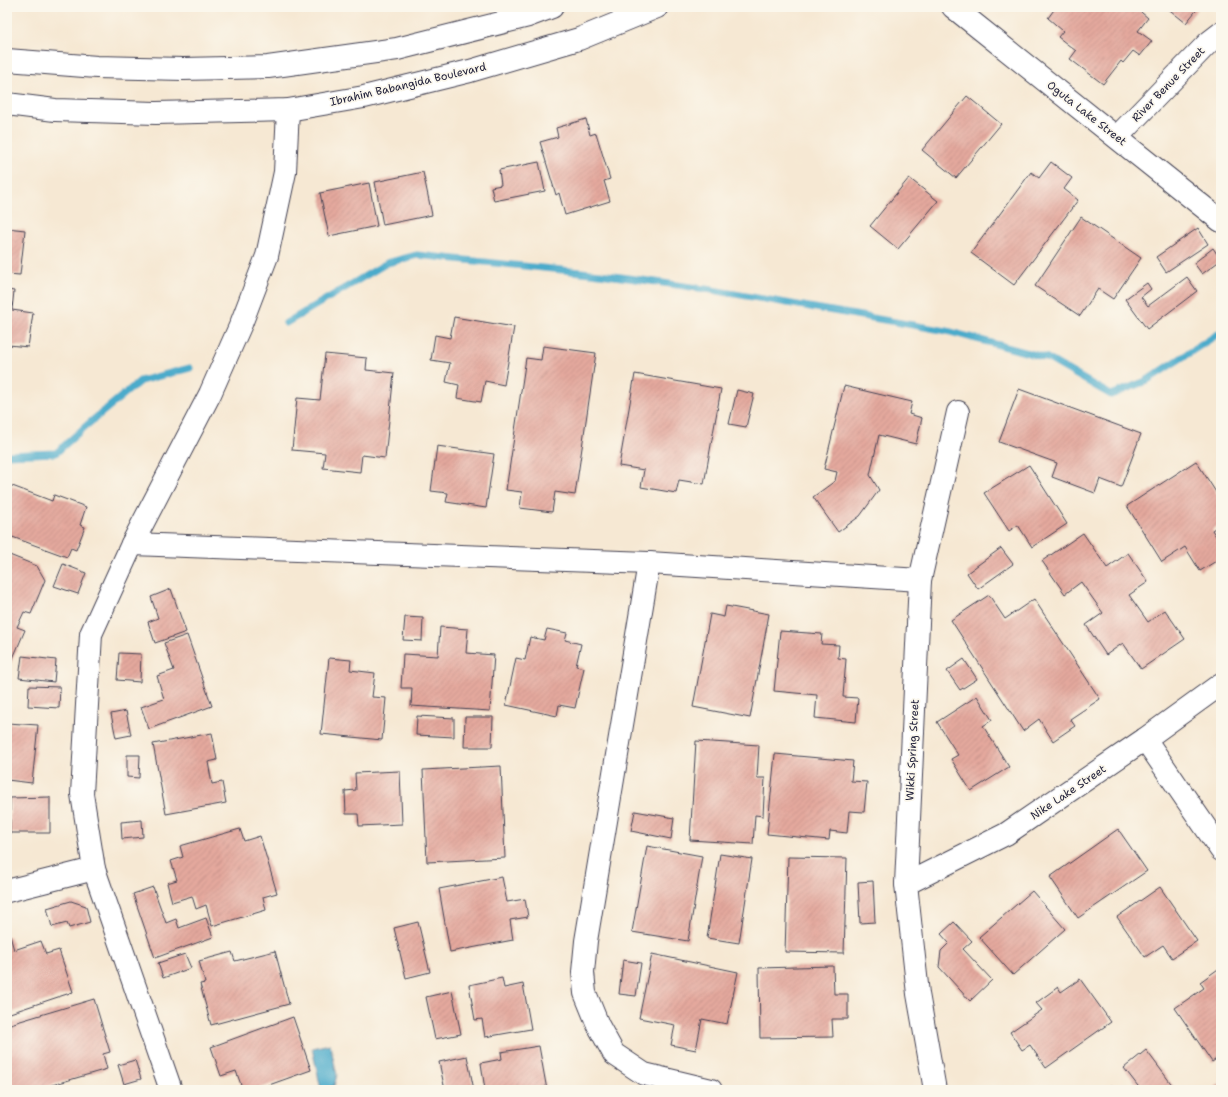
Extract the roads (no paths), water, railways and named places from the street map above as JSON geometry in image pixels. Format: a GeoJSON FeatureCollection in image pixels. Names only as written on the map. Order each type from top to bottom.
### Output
{"type":"FeatureCollection","features":[{"type":"Feature","properties":{"kind":"street"},"geometry":{"type":"LineString","coordinates":[[7,60],[97,67],[183,69],[268,66],[397,49],[528,16],[552,7]]}},
{"type":"Feature","properties":{"kind":"street","name":"Ibrahim Babangida Boulevard"},"geometry":{"type":"LineString","coordinates":[[7,104],[55,110],[156,113],[288,110],[364,97],[470,71],[580,39],[657,7]]}},
{"type":"Feature","properties":{"kind":"street","name":"Oguta Lake Street"},"geometry":{"type":"LineString","coordinates":[[953,7],[1221,221]]}},
{"type":"Feature","properties":{"kind":"street","name":"River Benue Street"},"geometry":{"type":"LineString","coordinates":[[1117,137],[1208,43],[1221,33]]}},
{"type":"Feature","properties":{"kind":"street"},"geometry":{"type":"LineString","coordinates":[[171,1090],[94,869],[82,794],[91,634],[132,544],[210,394],[241,324],[267,256],[285,172],[288,110]]}},
{"type":"Feature","properties":{"kind":"street","name":"Wikki Spring Street"},"geometry":{"type":"LineString","coordinates":[[935,1090],[918,994],[906,884],[920,580],[958,412]]}},
{"type":"Feature","properties":{"kind":"street"},"geometry":{"type":"LineString","coordinates":[[132,544],[649,563],[920,580]]}},
{"type":"Feature","properties":{"kind":"street"},"geometry":{"type":"LineString","coordinates":[[649,563],[586,941],[583,972],[585,993],[598,1026],[614,1054],[644,1074],[711,1090]]}},
{"type":"Feature","properties":{"kind":"street","name":"Nike Lake Street"},"geometry":{"type":"LineString","coordinates":[[906,884],[1006,834],[1146,739],[1221,684]]}},
{"type":"Feature","properties":{"kind":"street"},"geometry":{"type":"LineString","coordinates":[[1146,739],[1221,850]]}},
{"type":"Feature","properties":{"kind":"street"},"geometry":{"type":"LineString","coordinates":[[7,892],[94,869]]}},
{"type":"Feature","properties":{"kind":"water"},"geometry":{"type":"Polygon","coordinates":[[[330,1044],[337,1075],[334,1086],[321,1089],[312,1048],[330,1044]]]}},
{"type":"Feature","properties":{"kind":"waterway"},"geometry":{"type":"LineString","coordinates":[[286,323],[387,263],[417,255],[600,274],[712,290],[947,331],[1047,358],[1111,395],[1146,381],[1221,332]]}},
{"type":"Feature","properties":{"kind":"waterway"},"geometry":{"type":"LineString","coordinates":[[7,455],[56,453],[140,381],[190,368]]}}]}
